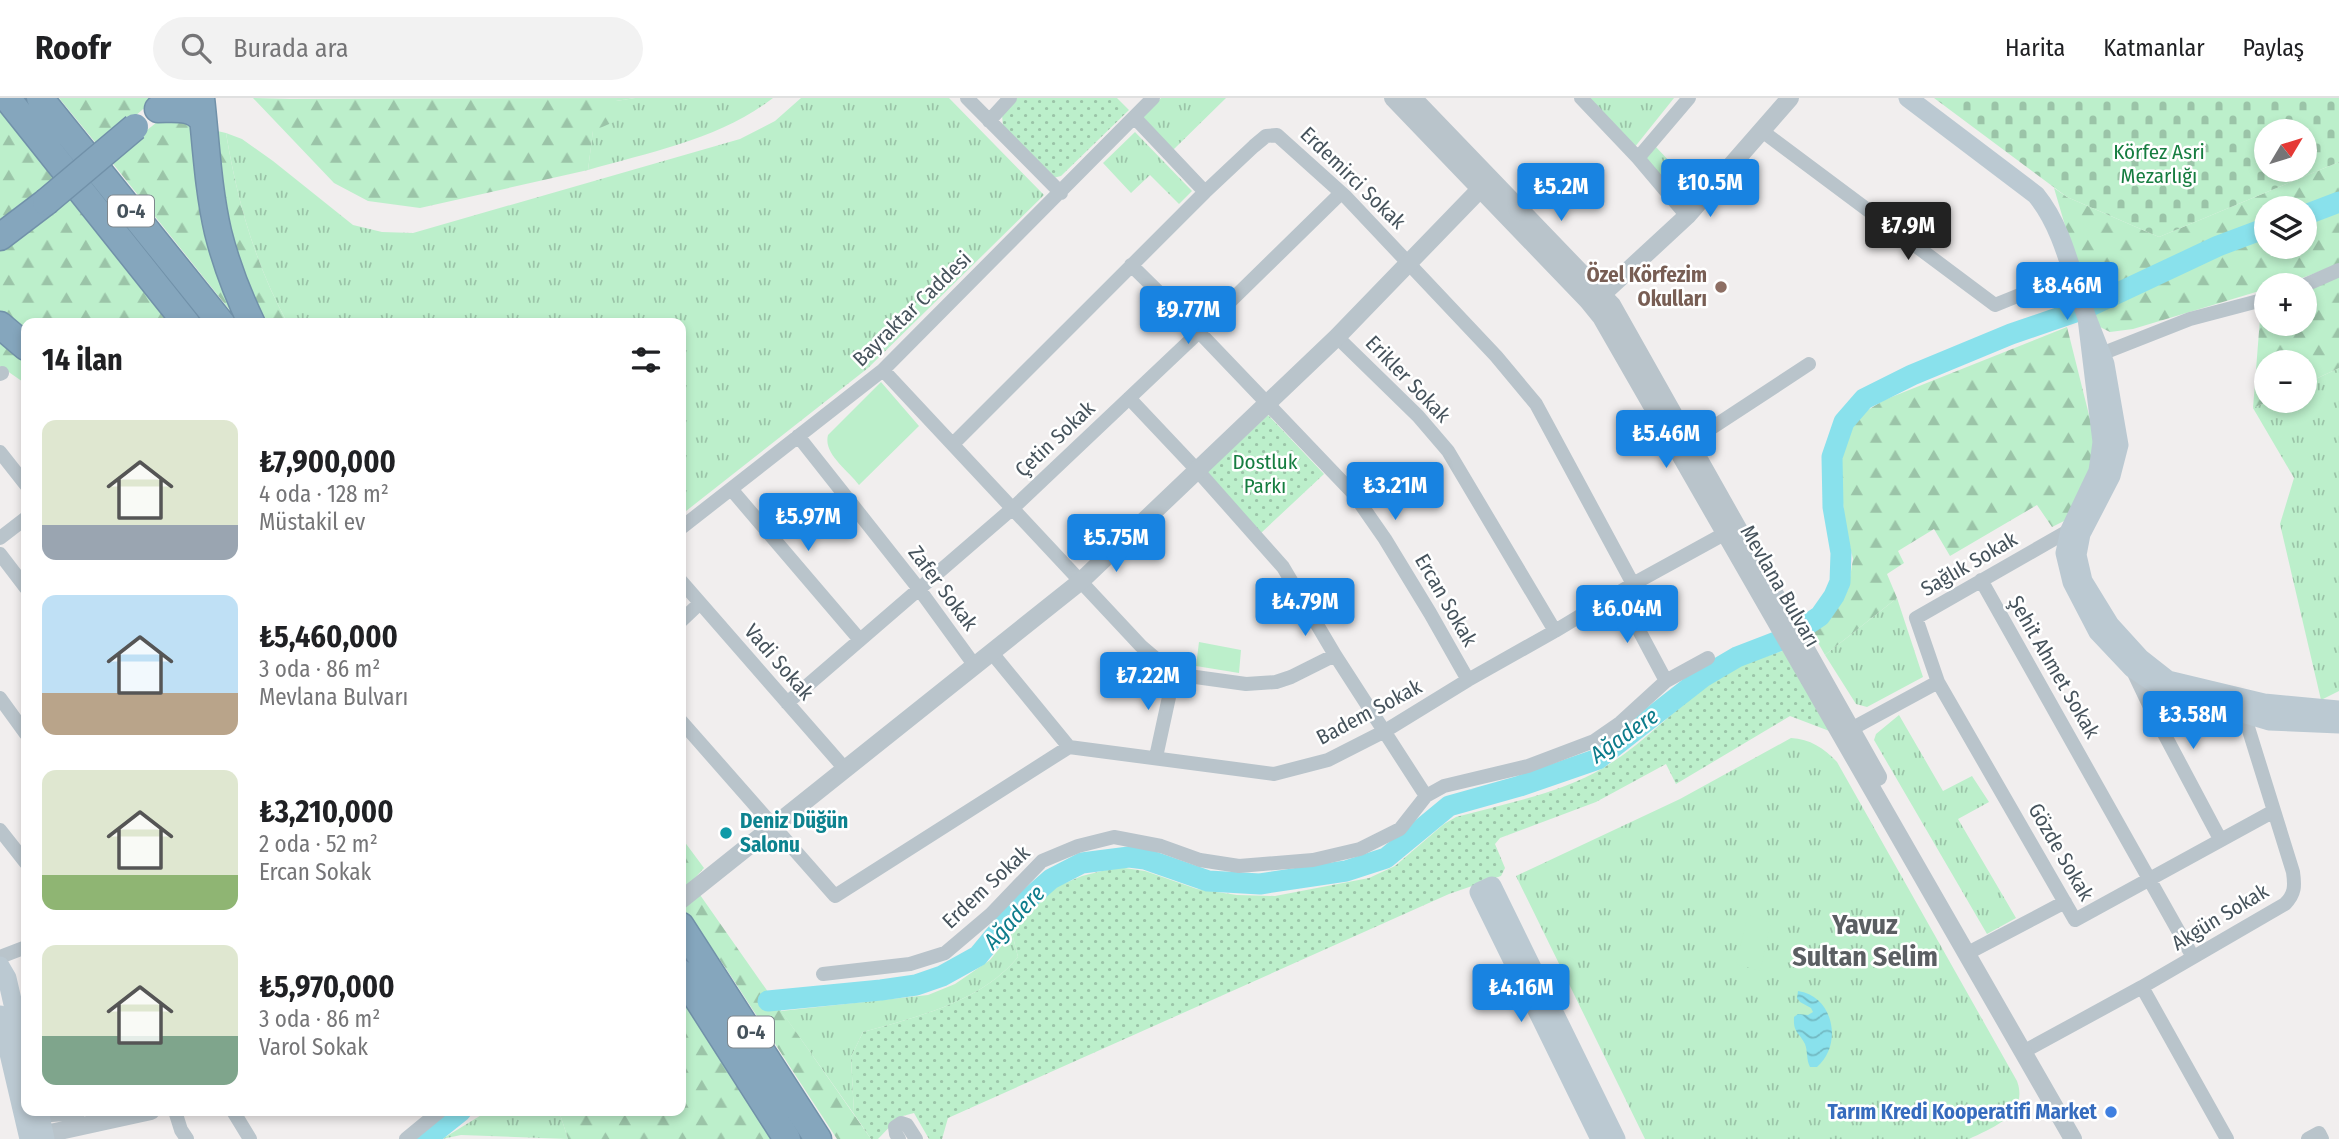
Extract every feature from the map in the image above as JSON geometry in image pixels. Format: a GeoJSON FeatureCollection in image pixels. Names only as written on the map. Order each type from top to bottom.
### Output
{"type":"FeatureCollection","features":[{"type":"Feature","properties":{"kind":"highway","name":"O-4"},"geometry":{"type":"LineString","coordinates":[[7,98],[182,318]]}},
{"type":"Feature","properties":{"kind":"highway","name":"O-4"},"geometry":{"type":"LineString","coordinates":[[40,98],[217,318]]}},
{"type":"Feature","properties":{"kind":"highway"},"geometry":{"type":"LineString","coordinates":[[0,237],[165,104],[198,113],[202,109]]}},
{"type":"Feature","properties":{"kind":"highway"},"geometry":{"type":"LineString","coordinates":[[202,109],[218,232],[236,288],[249,318]]}},
{"type":"Feature","properties":{"kind":"highway"},"geometry":{"type":"LineString","coordinates":[[0,325],[21,343]]}},
{"type":"Feature","properties":{"kind":"highway","name":"O-4"},"geometry":{"type":"LineString","coordinates":[[686,934],[818,1139]]}},
{"type":"Feature","properties":{"kind":"highway","name":"O-4"},"geometry":{"type":"LineString","coordinates":[[686,981],[787,1139]]}},
{"type":"Feature","properties":{"kind":"main road"},"geometry":{"type":"LineString","coordinates":[[1908,98],[2036,195],[2053,219],[2087,318],[2119,445],[2112,475],[2081,534],[2077,555],[2083,581],[2136,663]]}},
{"type":"Feature","properties":{"kind":"main road"},"geometry":{"type":"LineString","coordinates":[[2096,361],[2102,442],[2098,471],[2070,530],[2065,553],[2072,582],[2098,632],[2136,663],[2168,680],[2241,705],[2269,721],[2339,724]]}},
{"type":"Feature","properties":{"kind":"main road"},"geometry":{"type":"LineString","coordinates":[[2241,705],[2264,703],[2339,710]]}},
{"type":"Feature","properties":{"kind":"main road"},"geometry":{"type":"LineString","coordinates":[[1600,1139],[1479,892],[1492,886],[1616,1139]]}},
{"type":"Feature","properties":{"kind":"main road"},"geometry":{"type":"LineString","coordinates":[[0,966],[7,978],[21,1032]]}},
{"type":"Feature","properties":{"kind":"main road"},"geometry":{"type":"LineString","coordinates":[[1,1027],[21,1080]]}},
{"type":"Feature","properties":{"kind":"main road"},"geometry":{"type":"LineString","coordinates":[[34,1116],[36,1137]]}},
{"type":"Feature","properties":{"kind":"street"},"geometry":{"type":"LineString","coordinates":[[967,98],[1061,193]]}},
{"type":"Feature","properties":{"kind":"street"},"geometry":{"type":"LineString","coordinates":[[989,121],[1010,98]]}},
{"type":"Feature","properties":{"kind":"street","name":"Bayraktar Caddesi"},"geometry":{"type":"LineString","coordinates":[[686,524],[883,370],[1153,98]]}},
{"type":"Feature","properties":{"kind":"street","name":"Mevlana Bulvarı"},"geometry":{"type":"LineString","coordinates":[[1393,98],[1486,184],[1597,299],[2027,1050],[2073,1139]]}},
{"type":"Feature","properties":{"kind":"street","name":"Mevlana Bulvarı"},"geometry":{"type":"LineString","coordinates":[[1413,98],[1486,184]]}},
{"type":"Feature","properties":{"kind":"street"},"geometry":{"type":"LineString","coordinates":[[1581,98],[1638,158],[1687,216]]}},
{"type":"Feature","properties":{"kind":"street"},"geometry":{"type":"LineString","coordinates":[[1638,158],[1689,98]]}},
{"type":"Feature","properties":{"kind":"street"},"geometry":{"type":"LineString","coordinates":[[1597,299],[1687,216],[1790,98]]}},
{"type":"Feature","properties":{"kind":"street"},"geometry":{"type":"LineString","coordinates":[[1135,118],[1205,192]]}},
{"type":"Feature","properties":{"kind":"street"},"geometry":{"type":"LineString","coordinates":[[1762,131],[1995,304],[2072,274]]}},
{"type":"Feature","properties":{"kind":"street","name":"Erdemirci Sokak"},"geometry":{"type":"LineString","coordinates":[[953,444],[1205,192],[1266,136],[1277,135],[1341,193],[1409,263],[1496,356],[1536,404],[1633,584]]}},
{"type":"Feature","properties":{"kind":"street"},"geometry":{"type":"LineString","coordinates":[[686,897],[1082,580],[1268,405],[1486,184]]}},
{"type":"Feature","properties":{"kind":"street","name":"Çetin Sokak"},"geometry":{"type":"LineString","coordinates":[[788,703],[1013,508],[1341,193]]}},
{"type":"Feature","properties":{"kind":"street","name":"Ercan Sokak"},"geometry":{"type":"LineString","coordinates":[[1131,265],[1353,493],[1398,560],[1468,680]]}},
{"type":"Feature","properties":{"kind":"street"},"geometry":{"type":"LineString","coordinates":[[2317,280],[2339,270]]}},
{"type":"Feature","properties":{"kind":"street"},"geometry":{"type":"LineString","coordinates":[[2096,361],[2190,319],[2254,302]]}},
{"type":"Feature","properties":{"kind":"street","name":"Erikler Sokak"},"geometry":{"type":"LineString","coordinates":[[1337,337],[1418,415],[1448,451],[1555,631]]}},
{"type":"Feature","properties":{"kind":"street"},"geometry":{"type":"LineString","coordinates":[[1683,447],[1809,364]]}},
{"type":"Feature","properties":{"kind":"street"},"geometry":{"type":"LineString","coordinates":[[883,370],[1147,652],[1174,674],[1263,684],[1291,677],[1335,655]]}},
{"type":"Feature","properties":{"kind":"street"},"geometry":{"type":"LineString","coordinates":[[1129,398],[1283,567],[1335,655],[1426,796]]}},
{"type":"Feature","properties":{"kind":"street","name":"Zafer Sokak"},"geometry":{"type":"LineString","coordinates":[[798,436],[919,589],[975,666]]}},
{"type":"Feature","properties":{"kind":"street","name":"Mevlana Bulvarı"},"geometry":{"type":"LineString","coordinates":[[1683,447],[1724,534],[1776,612]]}},
{"type":"Feature","properties":{"kind":"street"},"geometry":{"type":"LineString","coordinates":[[0,452],[21,479]]}},
{"type":"Feature","properties":{"kind":"street"},"geometry":{"type":"LineString","coordinates":[[731,489],[859,640]]}},
{"type":"Feature","properties":{"kind":"street","name":"Sağlık Sokak"},"geometry":{"type":"LineString","coordinates":[[1938,682],[1916,618],[2089,520]]}},
{"type":"Feature","properties":{"kind":"street"},"geometry":{"type":"LineString","coordinates":[[0,538],[21,522]]}},
{"type":"Feature","properties":{"kind":"street","name":"Badem Sokak"},"geometry":{"type":"LineString","coordinates":[[1069,747],[1274,774],[1328,761],[1385,731],[1633,584],[1724,534]]}},
{"type":"Feature","properties":{"kind":"street"},"geometry":{"type":"LineString","coordinates":[[0,554],[21,581]]}},
{"type":"Feature","properties":{"kind":"street","name":"Şehit Ahmet Sokak"},"geometry":{"type":"LineString","coordinates":[[1981,580],[2193,957]]}},
{"type":"Feature","properties":{"kind":"street","name":"Vadi Sokak"},"geometry":{"type":"LineString","coordinates":[[686,587],[846,770]]}},
{"type":"Feature","properties":{"kind":"street"},"geometry":{"type":"LineString","coordinates":[[1619,593],[1666,681]]}},
{"type":"Feature","properties":{"kind":"street"},"geometry":{"type":"LineString","coordinates":[[686,616],[700,603]]}},
{"type":"Feature","properties":{"kind":"street"},"geometry":{"type":"LineString","coordinates":[[686,727],[835,896],[1069,747],[992,653]]}},
{"type":"Feature","properties":{"kind":"street","name":"Erdem Sokak"},"geometry":{"type":"LineString","coordinates":[[824,974],[910,964],[945,953],[991,914],[1042,861],[1078,846],[1114,837],[1161,846],[1200,860],[1239,866],[1313,860],[1360,849],[1400,829],[1426,796],[1455,782],[1521,768],[1594,741],[1620,723],[1666,681],[1708,659]]}},
{"type":"Feature","properties":{"kind":"street"},"geometry":{"type":"LineString","coordinates":[[2136,663],[2151,709],[2220,839]]}},
{"type":"Feature","properties":{"kind":"street"},"geometry":{"type":"LineString","coordinates":[[1156,757],[1174,674]]}},
{"type":"Feature","properties":{"kind":"street"},"geometry":{"type":"LineString","coordinates":[[1845,732],[1938,682]]}},
{"type":"Feature","properties":{"kind":"street","name":"Gözde Sokak"},"geometry":{"type":"LineString","coordinates":[[1938,682],[2075,920],[2274,811]]}},
{"type":"Feature","properties":{"kind":"street"},"geometry":{"type":"LineString","coordinates":[[0,698],[21,727]]}},
{"type":"Feature","properties":{"kind":"street","name":"Akgün Sokak"},"geometry":{"type":"LineString","coordinates":[[2027,1050],[2285,904],[2291,897],[2294,891],[2293,872],[2241,705]]}},
{"type":"Feature","properties":{"kind":"street"},"geometry":{"type":"LineString","coordinates":[[0,830],[21,857]]}},
{"type":"Feature","properties":{"kind":"street"},"geometry":{"type":"LineString","coordinates":[[1970,951],[2065,902]]}},
{"type":"Feature","properties":{"kind":"street"},"geometry":{"type":"LineString","coordinates":[[0,957],[21,949]]}},
{"type":"Feature","properties":{"kind":"street"},"geometry":{"type":"LineString","coordinates":[[2141,987],[2227,1139]]}},
{"type":"Feature","properties":{"kind":"street","name":"Mevlana Bulvarı"},"geometry":{"type":"LineString","coordinates":[[2027,1050],[2085,1139]]}},
{"type":"Feature","properties":{"kind":"street"},"geometry":{"type":"LineString","coordinates":[[36,1137],[129,1116]]}},
{"type":"Feature","properties":{"kind":"street"},"geometry":{"type":"LineString","coordinates":[[177,1116],[187,1139]]}},
{"type":"Feature","properties":{"kind":"street"},"geometry":{"type":"LineString","coordinates":[[236,1116],[250,1139]]}},
{"type":"Feature","properties":{"kind":"street"},"geometry":{"type":"LineString","coordinates":[[407,1139],[433,1116]]}},
{"type":"Feature","properties":{"kind":"street"},"geometry":{"type":"LineString","coordinates":[[899,1139],[895,1134],[895,1127],[901,1123],[907,1125],[916,1139]]}},
{"type":"Feature","properties":{"kind":"street"},"geometry":{"type":"LineString","coordinates":[[2308,1139],[2319,1133],[2322,1139]]}},
{"type":"Feature","properties":{"kind":"green space"},"geometry":{"type":"Polygon","coordinates":[[[59,98],[156,98],[99,147],[59,98]]]}},
{"type":"Feature","properties":{"kind":"green space"},"geometry":{"type":"Polygon","coordinates":[[[253,98],[635,98],[616,101],[616,121],[593,131],[588,170],[420,208],[368,201],[334,183],[253,98]]]}},
{"type":"Feature","properties":{"kind":"green space"},"geometry":{"type":"Polygon","coordinates":[[[635,98],[773,98],[731,124],[708,134],[588,170],[593,130],[616,101],[635,98]]]}},
{"type":"Feature","properties":{"kind":"green space"},"geometry":{"type":"Polygon","coordinates":[[[801,98],[949,98],[1044,195],[868,368],[686,511],[686,318],[285,318],[266,278],[249,231],[226,133],[242,139],[273,161],[353,225],[382,232],[413,233],[740,139],[775,121],[801,98]]]}},
{"type":"Feature","properties":{"kind":"green space"},"geometry":{"type":"Polygon","coordinates":[[[1016,98],[1117,98],[1129,110],[1061,176],[1053,178],[1003,128],[1002,114],[1016,98]]]}},
{"type":"Feature","properties":{"kind":"green space"},"geometry":{"type":"Polygon","coordinates":[[[1161,98],[1226,98],[1173,150],[1143,117],[1161,98]]]}},
{"type":"Feature","properties":{"kind":"green space"},"geometry":{"type":"Polygon","coordinates":[[[1587,98],[1674,98],[1634,148],[1587,98]]]}},
{"type":"Feature","properties":{"kind":"green space","name":"Körfez Asri Mezarlığı"},"geometry":{"type":"Polygon","coordinates":[[[1934,98],[2339,98],[2339,162],[2317,171],[2317,119],[2254,119],[2254,182],[2291,182],[2159,237],[2067,197],[1934,98]]]}},
{"type":"Feature","properties":{"kind":"green space"},"geometry":{"type":"Polygon","coordinates":[[[0,109],[59,180],[0,225],[0,109]]]}},
{"type":"Feature","properties":{"kind":"green space"},"geometry":{"type":"Polygon","coordinates":[[[191,117],[239,318],[236,318],[110,160],[162,118],[191,117]]]}},
{"type":"Feature","properties":{"kind":"green space"},"geometry":{"type":"Polygon","coordinates":[[[213,130],[226,133],[249,231],[266,278],[285,318],[262,318],[232,243],[213,130]]]}},
{"type":"Feature","properties":{"kind":"green space"},"geometry":{"type":"Polygon","coordinates":[[[1135,132],[1192,191],[1179,204],[1150,175],[1131,193],[1103,163],[1135,132]]]}},
{"type":"Feature","properties":{"kind":"green space"},"geometry":{"type":"Polygon","coordinates":[[[1655,146],[1693,186],[1682,197],[1645,160],[1655,146]]]}},
{"type":"Feature","properties":{"kind":"green space"},"geometry":{"type":"Polygon","coordinates":[[[2339,162],[2339,264],[2314,273],[2254,273],[2254,293],[2133,329],[2110,332],[2094,324],[2054,188],[2067,197],[2159,237],[2254,197],[2254,259],[2317,259],[2317,196],[2257,196],[2291,182],[2317,182],[2317,171],[2339,162]]]}},
{"type":"Feature","properties":{"kind":"green space"},"geometry":{"type":"Polygon","coordinates":[[[71,194],[167,318],[21,318],[21,333],[0,315],[0,247],[71,194]]]}},
{"type":"Feature","properties":{"kind":"green space"},"geometry":{"type":"Polygon","coordinates":[[[2339,277],[2339,368],[2317,378],[2317,350],[2258,350],[2259,336],[2317,336],[2317,286],[2339,277]]]}},
{"type":"Feature","properties":{"kind":"green space"},"geometry":{"type":"Polygon","coordinates":[[[2067,327],[2097,447],[2072,517],[2052,527],[2037,505],[1950,556],[1934,529],[1898,551],[1904,563],[1887,574],[1897,598],[1825,655],[1812,632],[1848,590],[1853,559],[1845,526],[1840,468],[1847,437],[1860,415],[1884,400],[2067,327]]]}},
{"type":"Feature","properties":{"kind":"green space"},"geometry":{"type":"Polygon","coordinates":[[[0,333],[21,351],[21,381],[0,366],[0,333]]]}},
{"type":"Feature","properties":{"kind":"green space"},"geometry":{"type":"Polygon","coordinates":[[[2339,368],[2339,691],[2321,700],[2280,524],[2294,478],[2256,413],[2317,413],[2317,378],[2339,368]]]}},
{"type":"Feature","properties":{"kind":"green space"},"geometry":{"type":"Polygon","coordinates":[[[881,382],[919,426],[859,485],[829,449],[828,435],[881,382]]]}},
{"type":"Feature","properties":{"kind":"green space","name":"Dostluk Parkı"},"geometry":{"type":"Polygon","coordinates":[[[1268,415],[1324,474],[1261,533],[1206,473],[1268,415]]]}},
{"type":"Feature","properties":{"kind":"green space"},"geometry":{"type":"Polygon","coordinates":[[[1897,598],[1923,677],[1867,707],[1856,704],[1825,655],[1897,598]]]}},
{"type":"Feature","properties":{"kind":"green space"},"geometry":{"type":"Polygon","coordinates":[[[1199,642],[1241,650],[1239,673],[1196,666],[1199,642]]]}},
{"type":"Feature","properties":{"kind":"green space"},"geometry":{"type":"Polygon","coordinates":[[[1785,650],[1832,732],[1790,716],[1676,784],[1666,764],[1596,802],[1500,838],[1495,844],[1505,868],[1501,876],[1449,894],[948,1118],[942,1139],[929,1139],[914,1113],[899,1117],[878,1139],[871,1139],[854,1114],[851,1057],[863,1032],[926,1014],[986,986],[1018,957],[1012,933],[1035,905],[1058,886],[1082,876],[1118,867],[1145,871],[1197,889],[1237,895],[1275,896],[1369,878],[1395,866],[1456,817],[1551,791],[1587,777],[1618,759],[1720,675],[1785,650]]]}},
{"type":"Feature","properties":{"kind":"green space"},"geometry":{"type":"Polygon","coordinates":[[[1899,715],[1943,791],[1972,776],[1989,802],[1958,819],[2016,918],[1987,934],[1874,740],[1876,734],[1899,715]]]}},
{"type":"Feature","properties":{"kind":"green space"},"geometry":{"type":"Polygon","coordinates":[[[1791,738],[1816,745],[1837,762],[2017,1081],[2018,1102],[2014,1111],[1998,1124],[1969,1139],[1645,1139],[1516,876],[1680,799],[1791,738]]]}},
{"type":"Feature","properties":{"kind":"green space"},"geometry":{"type":"Polygon","coordinates":[[[686,844],[704,868],[691,882],[871,1139],[837,1139],[686,912],[686,844]]]}},
{"type":"Feature","properties":{"kind":"green space"},"geometry":{"type":"Polygon","coordinates":[[[1748,915],[1771,923],[1760,971],[1736,964],[1748,915]]]}},
{"type":"Feature","properties":{"kind":"green space"},"geometry":{"type":"Polygon","coordinates":[[[1012,933],[1018,957],[986,986],[926,1014],[863,1032],[851,1057],[854,1114],[781,1011],[928,995],[955,984],[990,960],[1012,933]]]}},
{"type":"Feature","properties":{"kind":"green space"},"geometry":{"type":"Polygon","coordinates":[[[686,1002],[771,1139],[568,1139],[561,1116],[686,1116],[686,1002]]]}},
{"type":"Feature","properties":{"kind":"green space"},"geometry":{"type":"Polygon","coordinates":[[[480,1116],[561,1116],[568,1139],[461,1135],[442,1139],[480,1116]]]}},
{"type":"Feature","properties":{"kind":"water"},"geometry":{"type":"Polygon","coordinates":[[[1798,991],[1820,1002],[1831,1023],[1830,1047],[1817,1067],[1810,1067],[1805,1044],[1794,1026],[1794,1017],[1798,1014],[1808,1015],[1813,1012],[1797,998],[1798,991]]]}},
{"type":"Feature","properties":{"kind":"waterway","name":"Ağadere"},"geometry":{"type":"LineString","coordinates":[[2317,210],[2339,202]]}},
{"type":"Feature","properties":{"kind":"waterway","name":"Ağadere"},"geometry":{"type":"LineString","coordinates":[[768,1001],[916,985],[942,976],[978,956],[1016,910],[1051,879],[1082,863],[1129,857],[1145,859],[1208,881],[1260,884],[1346,871],[1386,858],[1449,806],[1520,786],[1598,759],[1703,677],[1737,657],[1789,637],[1820,616],[1840,582],[1841,553],[1833,507],[1832,457],[1844,422],[1864,399],[1912,375],[2011,334],[2084,309],[2218,246],[2254,232]]}},
{"type":"Feature","properties":{"kind":"waterway","name":"Ağadere"},"geometry":{"type":"LineString","coordinates":[[426,1139],[455,1116]]}},
{"type":"Feature","properties":{"kind":"place","name":"Özel Körfezim Okulları"},"geometry":{"type":"Point","coordinates":[1721,287]}},
{"type":"Feature","properties":{"kind":"place","name":"Deniz Düğün Salonu"},"geometry":{"type":"Point","coordinates":[726,833]}},
{"type":"Feature","properties":{"kind":"place","name":"Tarım Kredi Kooperatifi Market"},"geometry":{"type":"Point","coordinates":[2111,1112]}},
{"type":"Feature","properties":{"kind":"district","name":"Yavuz Sultan Selim"},"geometry":{"type":"Point","coordinates":[1865,940]}}]}
